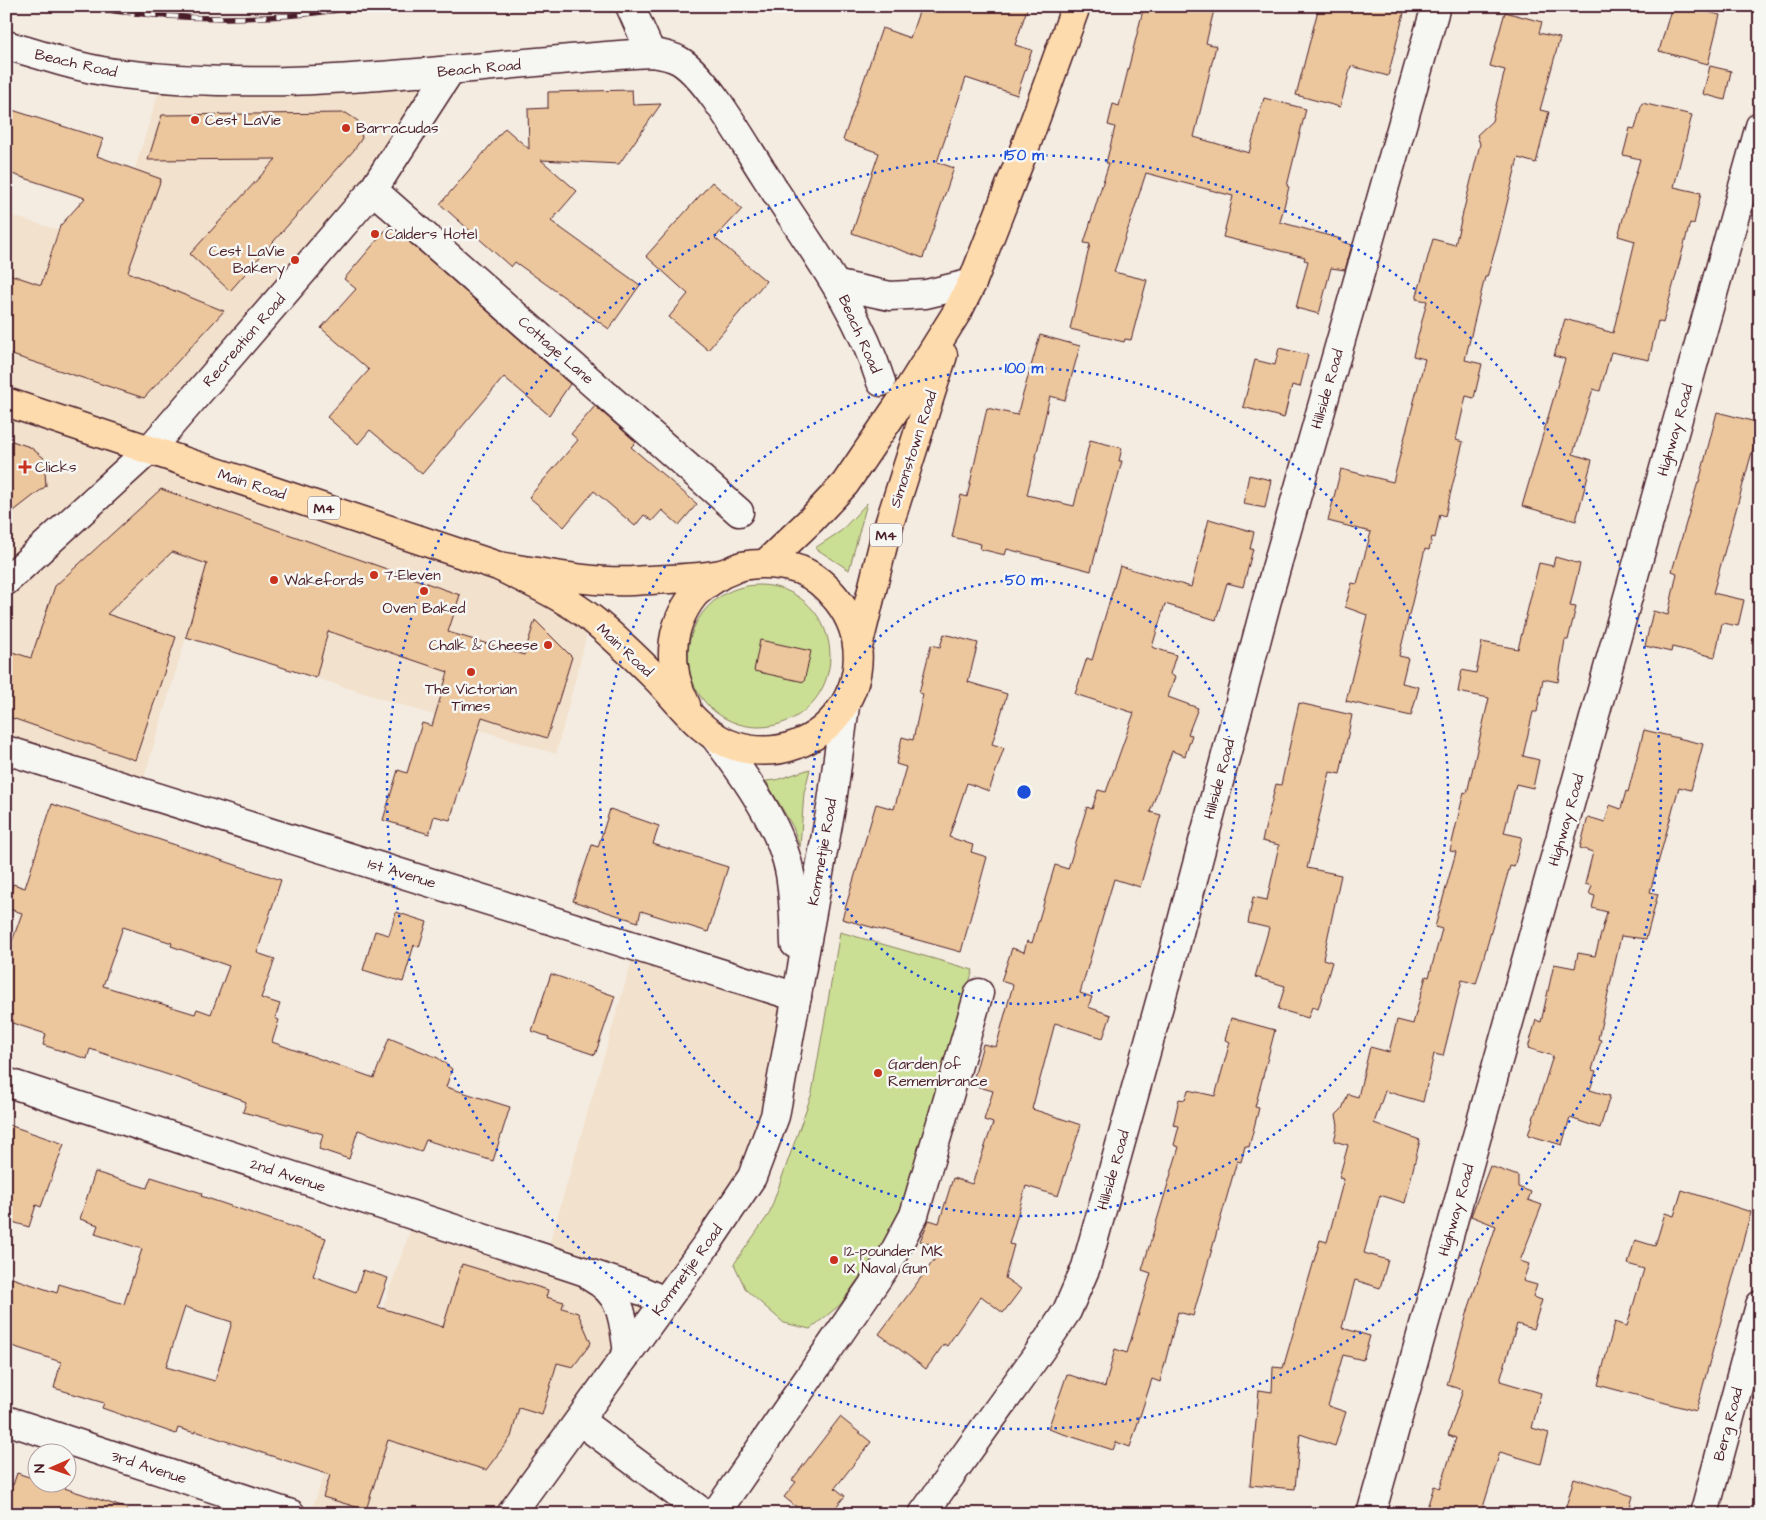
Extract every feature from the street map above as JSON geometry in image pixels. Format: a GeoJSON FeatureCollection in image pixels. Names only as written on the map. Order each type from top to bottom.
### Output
{"type":"FeatureCollection","features":[{"type":"Feature","properties":{"kind":"main road","name":"Simonstown Road"},"geometry":{"type":"LineString","coordinates":[[766,564],[812,520],[845,484],[898,408],[959,309],[972,283],[1076,6]]}},
{"type":"Feature","properties":{"kind":"main road","name":"Simonstown Road"},"geometry":{"type":"LineString","coordinates":[[858,649],[885,537],[959,309]]}},
{"type":"Feature","properties":{"kind":"main road","name":"Main Road"},"geometry":{"type":"LineString","coordinates":[[6,402],[498,566],[552,593],[591,618],[656,678],[701,727],[734,746],[754,750],[790,748],[820,733],[845,706],[856,679],[858,649],[847,613],[828,588],[800,570],[766,564],[743,566],[722,574],[695,594],[679,619],[671,651],[676,686],[691,715]]}},
{"type":"Feature","properties":{"kind":"main road","name":"Main Road"},"geometry":{"type":"LineString","coordinates":[[498,566],[610,580],[722,574]]}},
{"type":"Feature","properties":{"kind":"street"},"geometry":{"type":"LineString","coordinates":[[630,6],[650,53]]}},
{"type":"Feature","properties":{"kind":"street","name":"Hillside Road"},"geometry":{"type":"LineString","coordinates":[[923,1514],[1052,1334],[1067,1311],[1086,1267],[1172,959],[1267,600],[1436,6]]}},
{"type":"Feature","properties":{"kind":"street","name":"Beach Road"},"geometry":{"type":"LineString","coordinates":[[6,45],[96,70],[163,78],[268,81],[340,80],[650,53],[680,61],[702,82],[731,122],[838,285],[874,358],[881,382]]}},
{"type":"Feature","properties":{"kind":"street","name":"Recreation Road"},"geometry":{"type":"LineString","coordinates":[[6,580],[150,449],[373,190],[450,71]]}},
{"type":"Feature","properties":{"kind":"street","name":"Highway Road"},"geometry":{"type":"LineString","coordinates":[[1371,1514],[1760,126]]}},
{"type":"Feature","properties":{"kind":"street","name":"Cottage Lane"},"geometry":{"type":"LineString","coordinates":[[373,190],[739,512]]}},
{"type":"Feature","properties":{"kind":"street","name":"Beach Road"},"geometry":{"type":"LineString","coordinates":[[838,285],[890,296],[926,294],[972,283]]}},
{"type":"Feature","properties":{"kind":"street","name":"Kommetjie Road"},"geometry":{"type":"LineString","coordinates":[[511,1514],[709,1241],[752,1176],[775,1116],[832,802],[845,706]]}},
{"type":"Feature","properties":{"kind":"street","name":"Kommetjie Road"},"geometry":{"type":"LineString","coordinates":[[714,736],[736,764],[763,809],[778,838],[787,864],[794,921],[798,997]]}},
{"type":"Feature","properties":{"kind":"street","name":"1st Avenue"},"geometry":{"type":"LineString","coordinates":[[6,750],[798,997]]}},
{"type":"Feature","properties":{"kind":"street"},"geometry":{"type":"LineString","coordinates":[[580,1421],[702,1512],[713,1512],[720,1507],[906,1234],[914,1215],[979,993]]}},
{"type":"Feature","properties":{"kind":"street","name":"2nd Avenue"},"geometry":{"type":"LineString","coordinates":[[6,1082],[571,1267],[665,1301]]}},
{"type":"Feature","properties":{"kind":"street","name":"2nd Avenue"},"geometry":{"type":"LineString","coordinates":[[571,1267],[598,1281],[618,1301],[628,1353]]}},
{"type":"Feature","properties":{"kind":"street","name":"Berg Road"},"geometry":{"type":"LineString","coordinates":[[1704,1514],[1760,1305]]}},
{"type":"Feature","properties":{"kind":"street","name":"3rd Avenue"},"geometry":{"type":"LineString","coordinates":[[6,1420],[291,1514]]}},
{"type":"Feature","properties":{"kind":"shaded area"},"geometry":{"type":"Polygon","coordinates":[[[450,71],[151,449],[498,566],[591,618],[556,754],[186,637],[140,791],[6,750],[6,214],[111,246],[163,78],[450,71]]]}},
{"type":"Feature","properties":{"kind":"shaded area"},"geometry":{"type":"Polygon","coordinates":[[[636,946],[797,997],[752,1177],[511,1514],[310,1514],[415,1217],[545,1259],[636,946]]]}},
{"type":"Feature","properties":{"kind":"green space"},"geometry":{"type":"Polygon","coordinates":[[[867,503],[849,570],[815,548],[841,531],[867,503]]]}},
{"type":"Feature","properties":{"kind":"green space"},"geometry":{"type":"Polygon","coordinates":[[[759,585],[786,591],[798,597],[809,606],[818,617],[824,629],[830,656],[824,683],[818,695],[809,706],[798,715],[786,721],[759,727],[732,721],[720,715],[709,706],[700,695],[694,683],[688,656],[694,629],[700,617],[709,606],[720,597],[732,591],[759,585]]]}},
{"type":"Feature","properties":{"kind":"green space"},"geometry":{"type":"Polygon","coordinates":[[[810,769],[804,793],[800,847],[793,827],[766,781],[776,780],[810,769]]]}},
{"type":"Feature","properties":{"kind":"green space"},"geometry":{"type":"Polygon","coordinates":[[[840,932],[973,970],[895,1226],[840,1305],[810,1329],[784,1323],[746,1290],[734,1264],[769,1214],[812,1093],[840,932]]]}},
{"type":"Feature","properties":{"kind":"building"},"geometry":{"type":"Polygon","coordinates":[[[921,6],[1028,6],[1015,45],[1032,50],[1017,95],[966,78],[937,162],[954,168],[923,258],[852,233],[879,153],[843,140],[882,28],[910,38],[921,6]]]}},
{"type":"Feature","properties":{"kind":"building"},"geometry":{"type":"Polygon","coordinates":[[[1144,6],[1215,6],[1206,43],[1216,46],[1194,137],[1249,153],[1264,98],[1306,109],[1280,222],[1341,239],[1340,241],[1352,245],[1345,270],[1331,268],[1319,314],[1296,308],[1308,261],[1304,260],[1305,257],[1223,237],[1233,196],[1146,173],[1114,272],[1147,280],[1131,340],[1125,339],[1124,342],[1070,329],[1090,244],[1084,243],[1109,163],[1106,163],[1115,127],[1108,125],[1113,104],[1119,106],[1144,6]]]}},
{"type":"Feature","properties":{"kind":"building"},"geometry":{"type":"Polygon","coordinates":[[[1319,6],[1380,6],[1404,13],[1388,76],[1351,66],[1340,107],[1296,95],[1319,6]]]}},
{"type":"Feature","properties":{"kind":"building"},"geometry":{"type":"Polygon","coordinates":[[[1672,6],[1710,6],[1708,12],[1720,15],[1708,64],[1659,51],[1672,6]]]}},
{"type":"Feature","properties":{"kind":"building"},"geometry":{"type":"Polygon","coordinates":[[[1505,12],[1542,22],[1539,33],[1560,38],[1540,110],[1549,112],[1536,163],[1518,158],[1498,240],[1487,277],[1485,277],[1465,360],[1482,364],[1474,398],[1466,396],[1456,440],[1463,442],[1445,516],[1440,514],[1435,538],[1432,537],[1429,550],[1425,549],[1399,656],[1408,658],[1402,683],[1419,687],[1411,716],[1346,701],[1367,615],[1345,607],[1352,583],[1357,584],[1371,532],[1328,521],[1341,469],[1393,482],[1425,359],[1413,356],[1427,301],[1416,299],[1433,239],[1455,245],[1480,144],[1477,135],[1492,121],[1505,70],[1490,66],[1505,12]]]}},
{"type":"Feature","properties":{"kind":"building"},"geometry":{"type":"Polygon","coordinates":[[[1710,66],[1731,71],[1725,100],[1703,94],[1710,66]]]}},
{"type":"Feature","properties":{"kind":"building"},"geometry":{"type":"Polygon","coordinates":[[[632,90],[633,105],[661,104],[619,164],[541,160],[577,191],[551,221],[640,285],[609,329],[515,262],[511,267],[440,204],[505,128],[529,149],[528,109],[548,108],[548,92],[632,90]]]}},
{"type":"Feature","properties":{"kind":"building"},"geometry":{"type":"Polygon","coordinates":[[[1642,103],[1692,115],[1674,187],[1701,193],[1694,224],[1690,223],[1663,323],[1658,321],[1649,360],[1611,352],[1600,391],[1593,389],[1573,454],[1592,460],[1576,521],[1522,506],[1565,359],[1554,356],[1565,319],[1613,333],[1635,241],[1618,236],[1640,159],[1623,155],[1630,128],[1635,129],[1642,103]]]}},
{"type":"Feature","properties":{"kind":"building"},"geometry":{"type":"Polygon","coordinates":[[[6,108],[103,139],[97,156],[161,179],[128,272],[224,311],[144,398],[6,353],[6,273],[41,285],[60,226],[85,198],[6,172],[6,108]]]}},
{"type":"Feature","properties":{"kind":"building"},"geometry":{"type":"Polygon","coordinates":[[[346,113],[358,121],[362,138],[354,150],[230,291],[190,254],[276,159],[148,160],[162,115],[346,113]]]}},
{"type":"Feature","properties":{"kind":"building"},"geometry":{"type":"Polygon","coordinates":[[[712,182],[742,209],[715,238],[766,281],[708,350],[669,317],[688,294],[646,256],[712,182]]]}},
{"type":"Feature","properties":{"kind":"building"},"geometry":{"type":"Polygon","coordinates":[[[390,225],[570,384],[549,415],[504,377],[422,474],[370,430],[358,444],[327,417],[369,370],[321,328],[356,289],[344,279],[390,225]]]}},
{"type":"Feature","properties":{"kind":"building"},"geometry":{"type":"Polygon","coordinates":[[[1040,335],[1080,346],[1065,400],[1050,396],[1027,495],[1074,506],[1090,440],[1122,448],[1119,461],[1122,461],[1091,571],[1007,549],[1005,555],[980,549],[981,544],[952,537],[961,495],[967,497],[987,408],[1017,415],[1040,335]]]}},
{"type":"Feature","properties":{"kind":"building"},"geometry":{"type":"Polygon","coordinates":[[[1279,348],[1308,355],[1300,387],[1292,385],[1284,418],[1243,407],[1255,360],[1275,365],[1279,348]]]}},
{"type":"Feature","properties":{"kind":"building"},"geometry":{"type":"Polygon","coordinates":[[[595,406],[636,442],[631,447],[697,504],[679,525],[662,510],[652,521],[644,515],[635,526],[594,491],[564,527],[529,497],[578,440],[571,434],[595,406]]]}},
{"type":"Feature","properties":{"kind":"building"},"geometry":{"type":"Polygon","coordinates":[[[1717,412],[1760,423],[1713,593],[1744,600],[1738,626],[1722,623],[1715,657],[1672,647],[1671,652],[1645,646],[1653,611],[1668,615],[1677,573],[1672,571],[1699,482],[1717,412]]]}},
{"type":"Feature","properties":{"kind":"building"},"geometry":{"type":"Polygon","coordinates":[[[6,439],[30,447],[44,458],[46,486],[6,517],[6,439]]]}},
{"type":"Feature","properties":{"kind":"building"},"geometry":{"type":"Polygon","coordinates":[[[1249,475],[1271,480],[1265,508],[1243,504],[1249,475]]]}},
{"type":"Feature","properties":{"kind":"building"},"geometry":{"type":"Polygon","coordinates":[[[161,489],[460,595],[448,632],[524,655],[535,620],[572,657],[547,738],[482,717],[450,820],[434,816],[429,834],[383,820],[398,770],[407,773],[422,723],[432,726],[448,672],[328,631],[316,678],[186,637],[207,564],[172,552],[107,614],[176,637],[135,760],[6,716],[6,650],[31,658],[55,586],[161,489]]]}},
{"type":"Feature","properties":{"kind":"building"},"geometry":{"type":"Polygon","coordinates":[[[1209,519],[1254,532],[1250,549],[1253,549],[1243,587],[1227,583],[1216,620],[1165,604],[1152,647],[1176,655],[1170,674],[1175,677],[1168,697],[1198,708],[1188,734],[1192,735],[1185,756],[1172,751],[1150,812],[1161,815],[1140,887],[1114,879],[1080,993],[1092,997],[1088,1007],[1111,1015],[1103,1038],[1055,1023],[1032,1109],[1081,1125],[1058,1196],[1026,1186],[1009,1244],[1014,1245],[1005,1278],[1021,1289],[1003,1313],[981,1296],[947,1346],[944,1344],[926,1369],[879,1334],[943,1248],[920,1241],[929,1220],[939,1223],[953,1178],[972,1184],[993,1123],[984,1120],[993,1091],[972,1085],[983,1044],[996,1047],[1013,985],[1001,981],[1012,948],[1024,952],[1027,941],[1032,943],[1055,865],[1068,869],[1087,807],[1092,809],[1098,790],[1106,792],[1134,713],[1075,694],[1087,658],[1092,660],[1120,566],[1191,587],[1209,519]]]}},
{"type":"Feature","properties":{"kind":"building"},"geometry":{"type":"Polygon","coordinates":[[[1555,557],[1580,564],[1570,606],[1576,607],[1568,640],[1565,640],[1558,682],[1543,679],[1537,712],[1533,712],[1523,756],[1539,760],[1533,788],[1516,784],[1504,833],[1522,837],[1514,867],[1510,866],[1476,984],[1462,980],[1443,1056],[1434,1054],[1423,1102],[1385,1091],[1374,1123],[1420,1140],[1405,1203],[1380,1195],[1364,1253],[1388,1260],[1380,1288],[1355,1280],[1342,1328],[1370,1336],[1363,1360],[1343,1355],[1328,1406],[1346,1412],[1335,1446],[1300,1434],[1295,1489],[1250,1485],[1259,1390],[1272,1392],[1273,1367],[1283,1368],[1320,1240],[1327,1242],[1344,1179],[1339,1178],[1348,1145],[1334,1141],[1338,1125],[1336,1115],[1342,1109],[1348,1094],[1358,1097],[1370,1047],[1389,1052],[1397,1020],[1413,1024],[1426,976],[1429,977],[1442,929],[1435,927],[1456,852],[1450,851],[1464,792],[1467,793],[1489,698],[1458,692],[1462,670],[1476,673],[1482,642],[1518,649],[1539,563],[1553,566],[1555,557]]]}},
{"type":"Feature","properties":{"kind":"building"},"geometry":{"type":"Polygon","coordinates":[[[944,634],[978,643],[968,682],[1007,694],[992,744],[1004,748],[989,791],[967,783],[949,837],[973,845],[971,852],[987,857],[961,952],[842,919],[876,804],[894,809],[906,767],[896,764],[902,737],[913,740],[923,694],[919,693],[931,645],[940,647],[944,634]]]}},
{"type":"Feature","properties":{"kind":"building"},"geometry":{"type":"Polygon","coordinates":[[[760,640],[811,651],[804,682],[754,671],[760,640]]]}},
{"type":"Feature","properties":{"kind":"building"},"geometry":{"type":"Polygon","coordinates":[[[1299,703],[1352,715],[1340,774],[1330,772],[1307,868],[1341,875],[1323,959],[1332,962],[1318,1009],[1312,1007],[1308,1018],[1278,1009],[1285,986],[1255,977],[1269,928],[1248,923],[1253,897],[1267,900],[1279,845],[1262,841],[1276,784],[1281,785],[1299,703]]]}},
{"type":"Feature","properties":{"kind":"building"},"geometry":{"type":"Polygon","coordinates":[[[1644,730],[1703,744],[1691,790],[1679,787],[1650,892],[1658,894],[1646,939],[1621,936],[1598,1039],[1601,1040],[1592,1070],[1596,1071],[1590,1090],[1610,1096],[1600,1128],[1570,1118],[1562,1145],[1528,1135],[1553,1056],[1528,1048],[1536,1020],[1541,1022],[1554,964],[1575,968],[1578,953],[1595,956],[1607,912],[1592,908],[1595,896],[1589,894],[1592,886],[1585,884],[1593,852],[1580,848],[1588,817],[1605,822],[1610,805],[1621,809],[1626,791],[1628,792],[1644,730]]]}},
{"type":"Feature","properties":{"kind":"building"},"geometry":{"type":"Polygon","coordinates":[[[52,804],[281,880],[257,953],[275,959],[261,998],[280,1004],[275,1018],[279,1020],[272,1042],[374,1078],[389,1038],[438,1058],[452,1069],[446,1087],[510,1107],[493,1161],[426,1140],[421,1152],[358,1130],[349,1159],[319,1149],[323,1134],[243,1112],[246,1102],[241,1099],[90,1049],[87,1059],[43,1045],[46,1034],[6,1021],[6,959],[22,913],[6,908],[6,905],[13,884],[25,888],[52,804]],[[123,927],[103,986],[195,1014],[197,1009],[211,1014],[229,966],[171,946],[172,943],[123,927]]]}},
{"type":"Feature","properties":{"kind":"building"},"geometry":{"type":"Polygon","coordinates":[[[610,809],[659,826],[653,844],[728,867],[708,932],[641,911],[638,922],[573,901],[592,845],[598,847],[610,809]]]}},
{"type":"Feature","properties":{"kind":"building"},"geometry":{"type":"Polygon","coordinates":[[[396,912],[427,922],[419,947],[414,945],[403,982],[363,970],[375,931],[389,935],[396,912]]]}},
{"type":"Feature","properties":{"kind":"building"},"geometry":{"type":"Polygon","coordinates":[[[551,974],[615,996],[595,1055],[548,1039],[549,1037],[532,1031],[551,974]]]}},
{"type":"Feature","properties":{"kind":"building"},"geometry":{"type":"Polygon","coordinates":[[[1231,1018],[1275,1030],[1255,1107],[1259,1108],[1249,1147],[1245,1146],[1241,1162],[1237,1161],[1193,1316],[1178,1312],[1160,1382],[1152,1379],[1130,1447],[1116,1442],[1113,1450],[1048,1429],[1067,1374],[1105,1387],[1115,1349],[1127,1353],[1151,1273],[1142,1270],[1179,1147],[1174,1145],[1179,1126],[1173,1125],[1179,1099],[1185,1100],[1188,1090],[1215,1096],[1230,1042],[1225,1040],[1231,1018]]]}},
{"type":"Feature","properties":{"kind":"building"},"geometry":{"type":"Polygon","coordinates":[[[6,1124],[64,1144],[41,1207],[36,1205],[29,1227],[6,1220],[6,1124]]]}},
{"type":"Feature","properties":{"kind":"building"},"geometry":{"type":"Polygon","coordinates":[[[1490,1166],[1518,1176],[1518,1187],[1531,1192],[1528,1200],[1542,1205],[1520,1261],[1529,1264],[1523,1281],[1537,1285],[1533,1297],[1542,1300],[1533,1329],[1517,1324],[1500,1381],[1541,1393],[1532,1428],[1549,1433],[1541,1464],[1500,1452],[1481,1514],[1425,1514],[1434,1486],[1440,1488],[1456,1438],[1448,1435],[1463,1390],[1447,1385],[1469,1307],[1496,1226],[1471,1216],[1490,1166]]]}},
{"type":"Feature","properties":{"kind":"building"},"geometry":{"type":"Polygon","coordinates":[[[95,1172],[147,1188],[151,1177],[202,1193],[201,1196],[326,1238],[313,1276],[356,1292],[363,1270],[388,1278],[378,1307],[443,1327],[462,1264],[548,1290],[546,1297],[564,1302],[562,1308],[578,1313],[591,1343],[573,1367],[557,1363],[542,1415],[519,1408],[511,1437],[486,1470],[388,1440],[366,1510],[323,1497],[330,1475],[195,1431],[195,1433],[178,1428],[176,1434],[102,1408],[104,1403],[54,1388],[61,1362],[6,1344],[6,1276],[57,1293],[59,1284],[124,1304],[142,1249],[95,1234],[98,1225],[80,1219],[95,1172]],[[185,1307],[166,1367],[215,1381],[232,1322],[185,1307]]]}},
{"type":"Feature","properties":{"kind":"building"},"geometry":{"type":"Polygon","coordinates":[[[1682,1190],[1751,1212],[1696,1411],[1598,1385],[1615,1322],[1627,1326],[1644,1269],[1628,1264],[1635,1240],[1655,1246],[1665,1213],[1674,1216],[1682,1190]]]}},
{"type":"Feature","properties":{"kind":"building"},"geometry":{"type":"Polygon","coordinates":[[[840,1417],[871,1442],[835,1488],[845,1496],[830,1514],[805,1514],[784,1497],[796,1482],[792,1480],[840,1417]]]}},
{"type":"Feature","properties":{"kind":"building"},"geometry":{"type":"Polygon","coordinates":[[[17,1473],[28,1477],[28,1492],[76,1492],[128,1509],[127,1514],[6,1514],[6,1482],[13,1485],[17,1473]]]}},
{"type":"Feature","properties":{"kind":"building"},"geometry":{"type":"Polygon","coordinates":[[[1574,1478],[1633,1496],[1628,1514],[1564,1514],[1574,1478]]]}},
{"type":"Feature","properties":{"kind":"railway"},"geometry":{"type":"LineString","coordinates":[[80,6],[150,15],[221,18],[292,15],[362,6]]}},
{"type":"Feature","properties":{"kind":"place","name":"Cest LaVie"},"geometry":{"type":"Point","coordinates":[195,120]}},
{"type":"Feature","properties":{"kind":"place","name":"Barracudas"},"geometry":{"type":"Point","coordinates":[346,128]}},
{"type":"Feature","properties":{"kind":"place","name":"Calders Hotel"},"geometry":{"type":"Point","coordinates":[375,234]}},
{"type":"Feature","properties":{"kind":"place","name":"Cest LaVie Bakery"},"geometry":{"type":"Point","coordinates":[295,260]}},
{"type":"Feature","properties":{"kind":"place","name":"Clicks"},"geometry":{"type":"Point","coordinates":[25,467]}},
{"type":"Feature","properties":{"kind":"place","name":"7-Eleven"},"geometry":{"type":"Point","coordinates":[374,575]}},
{"type":"Feature","properties":{"kind":"place","name":"Wakefords"},"geometry":{"type":"Point","coordinates":[274,580]}},
{"type":"Feature","properties":{"kind":"place","name":"Oven Baked"},"geometry":{"type":"Point","coordinates":[424,591]}},
{"type":"Feature","properties":{"kind":"place","name":"Chalk & Cheese"},"geometry":{"type":"Point","coordinates":[548,645]}},
{"type":"Feature","properties":{"kind":"place","name":"The Victorian Times"},"geometry":{"type":"Point","coordinates":[471,672]}},
{"type":"Feature","properties":{"kind":"place","name":"Garden of Remembrance"},"geometry":{"type":"Point","coordinates":[878,1073]}},
{"type":"Feature","properties":{"kind":"place","name":"12-pounder MK IX Naval Gun"},"geometry":{"type":"Point","coordinates":[834,1260]}}]}
